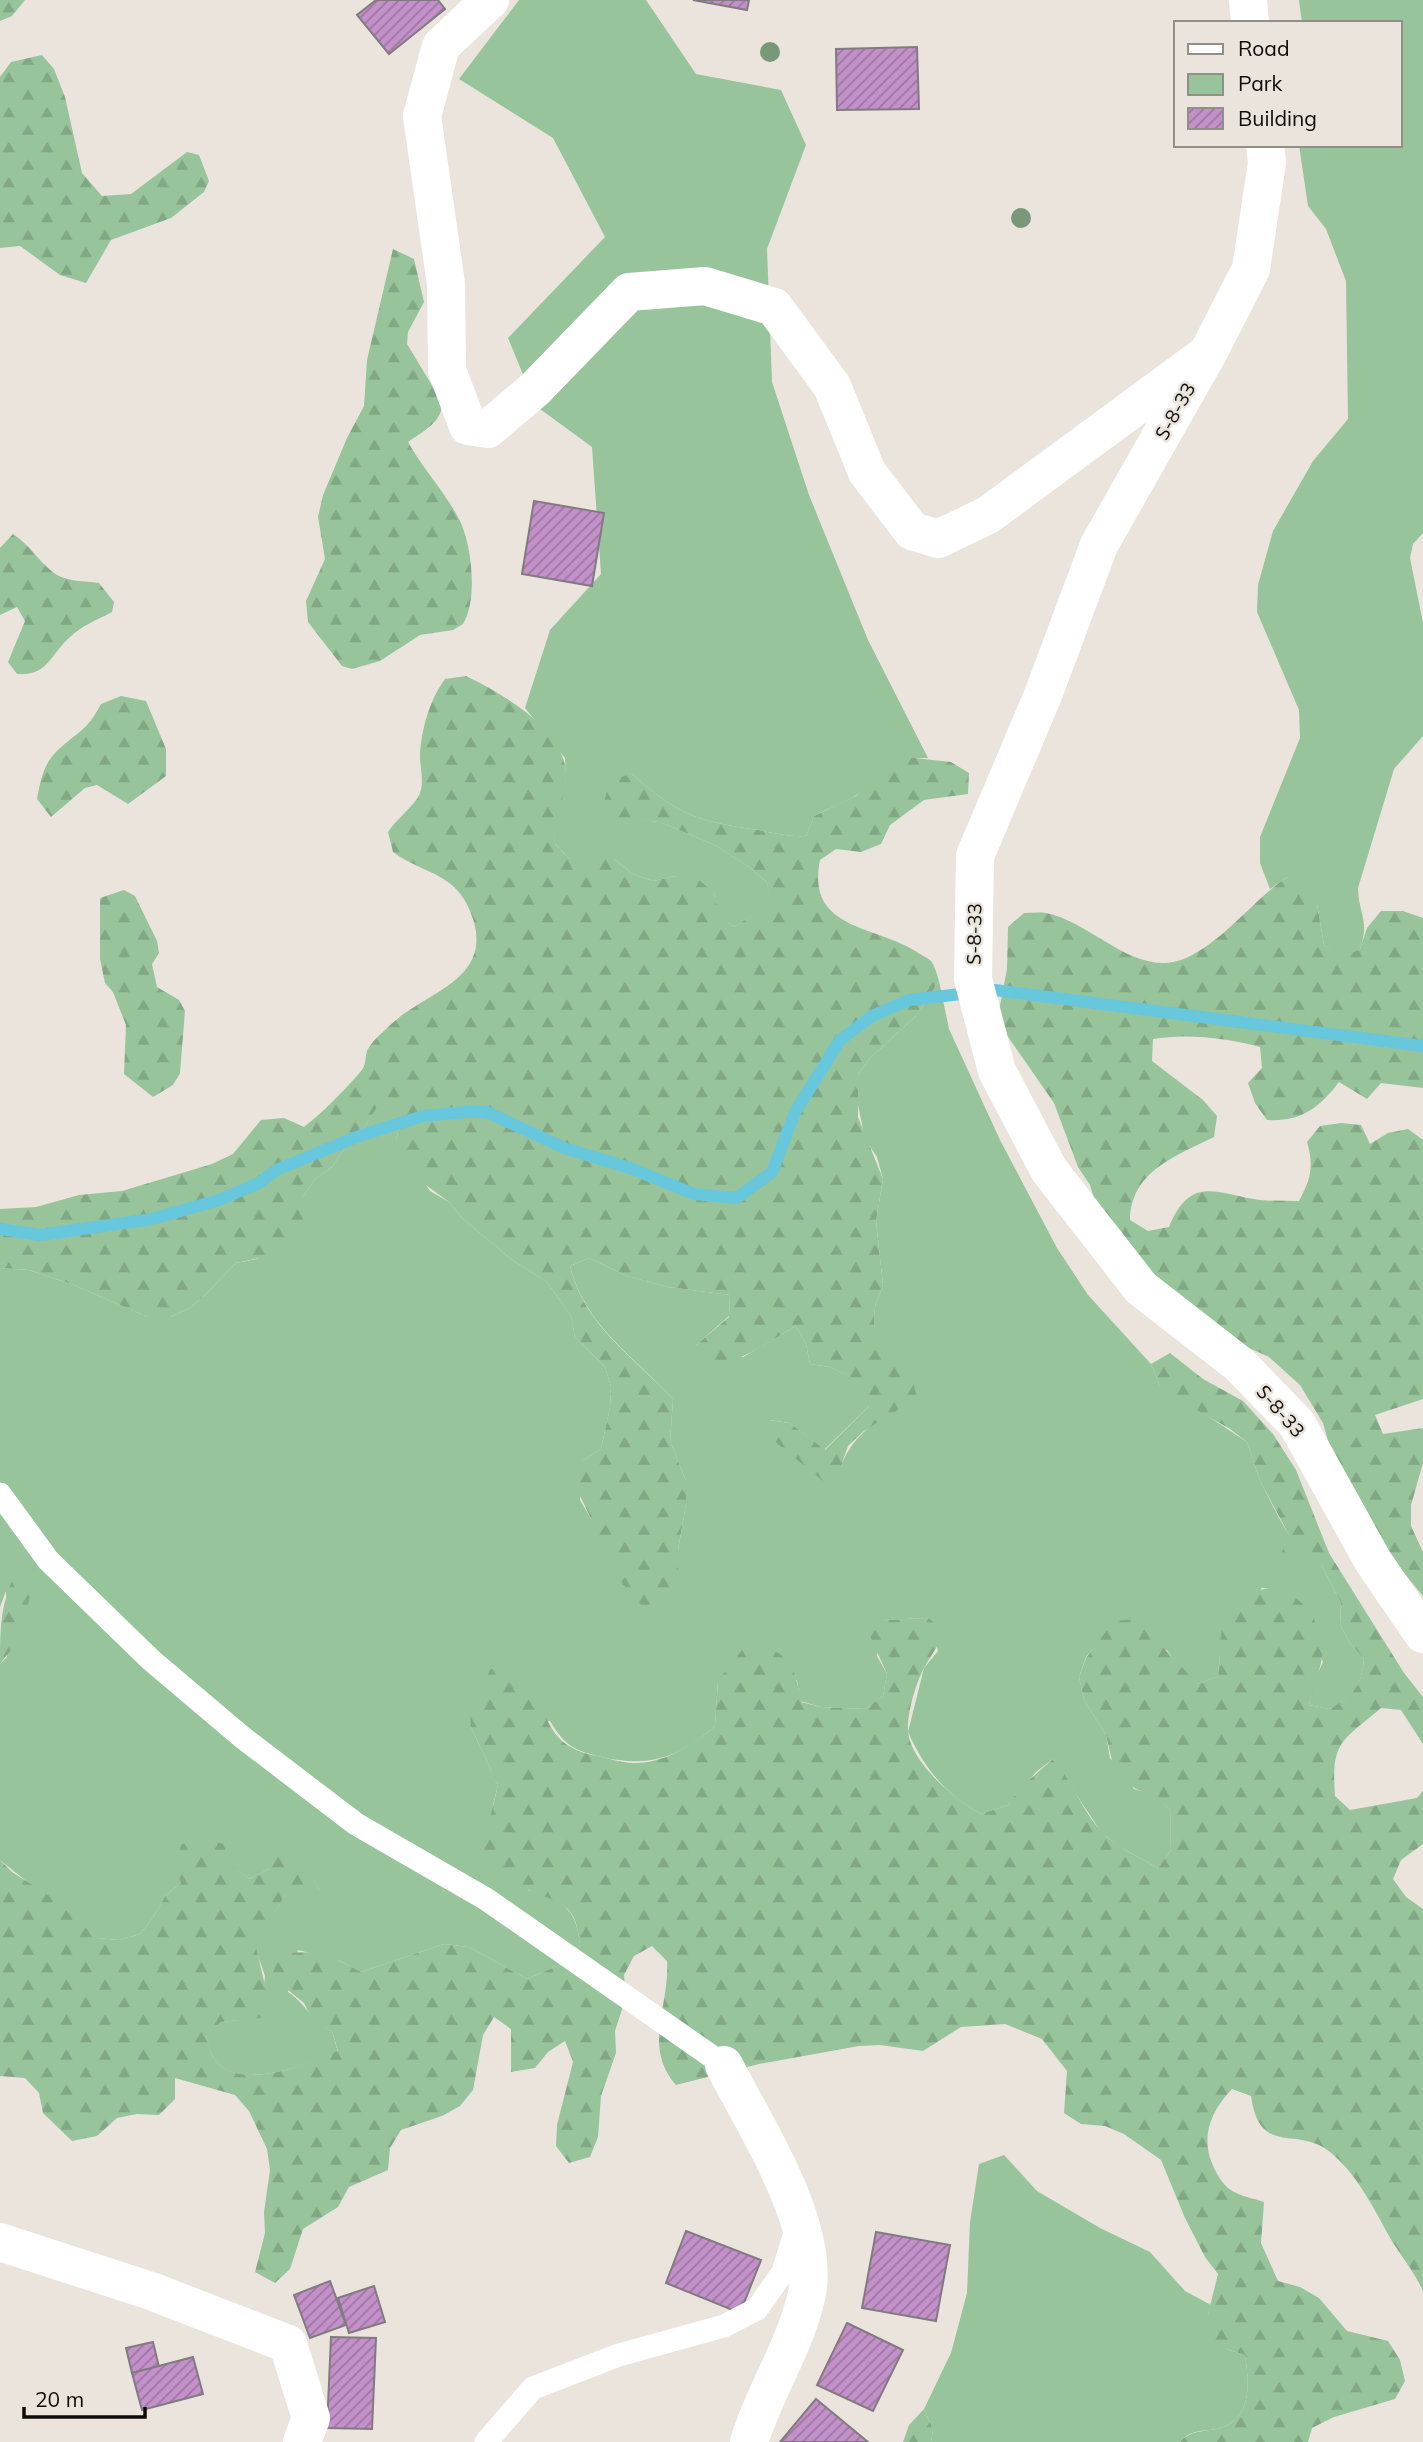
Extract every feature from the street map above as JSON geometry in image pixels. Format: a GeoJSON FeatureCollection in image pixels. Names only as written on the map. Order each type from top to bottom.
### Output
{"type":"FeatureCollection","features":[{"type":"Feature","properties":{"kind":"street"},"geometry":{"type":"LineString","coordinates":[[490,0],[441,46],[422,116],[446,284],[447,370],[468,426],[488,429],[535,389],[629,292],[705,286],[774,307],[832,386],[867,472],[912,531],[938,539],[988,515],[1208,353]]}},
{"type":"Feature","properties":{"kind":"street"},"geometry":{"type":"LineString","coordinates":[[1248,0],[1251,21]]}},
{"type":"Feature","properties":{"kind":"street","name":"Տ-8-33"},"geometry":{"type":"LineString","coordinates":[[1265,147],[1267,163],[1251,269],[1208,353],[1099,545],[1043,695],[975,856],[973,979],[998,1071],[1049,1170],[1141,1288],[1240,1365],[1297,1424],[1373,1561],[1423,1634]]}},
{"type":"Feature","properties":{"kind":"street"},"geometry":{"type":"LineString","coordinates":[[724,2065],[800,2214],[806,2254],[807,2296],[749,2442]]}},
{"type":"Feature","properties":{"kind":"street"},"geometry":{"type":"LineString","coordinates":[[0,2242],[151,2291],[288,2344],[311,2418],[302,2442]]}},
{"type":"Feature","properties":{"kind":"lane"},"geometry":{"type":"LineString","coordinates":[[0,1494],[48,1560],[151,1660],[242,1737],[356,1824],[486,1899],[724,2065]]}},
{"type":"Feature","properties":{"kind":"lane"},"geometry":{"type":"LineString","coordinates":[[486,2442],[533,2388],[619,2356],[724,2326],[757,2309],[783,2272],[800,2214]]}},
{"type":"Feature","properties":{"kind":"green space"},"geometry":{"type":"Polygon","coordinates":[[[0,0],[25,0],[12,16],[0,21],[0,0]]]}},
{"type":"Feature","properties":{"kind":"green space"},"geometry":{"type":"Polygon","coordinates":[[[519,0],[646,0],[696,74],[781,90],[806,145],[767,249],[772,382],[809,495],[868,640],[928,758],[903,760],[888,767],[853,797],[814,816],[806,836],[793,836],[703,819],[663,799],[632,774],[618,818],[660,822],[717,846],[752,869],[767,883],[771,904],[734,927],[717,914],[714,893],[675,876],[653,881],[633,874],[614,859],[570,859],[555,844],[554,822],[566,780],[565,758],[525,708],[550,630],[601,574],[592,447],[536,406],[508,338],[605,237],[553,138],[459,79],[519,0]]]}},
{"type":"Feature","properties":{"kind":"green space"},"geometry":{"type":"Polygon","coordinates":[[[1299,0],[1423,0],[1423,533],[1413,544],[1410,558],[1423,623],[1423,736],[1394,769],[1358,888],[1364,924],[1363,939],[1360,949],[1340,959],[1324,945],[1317,904],[1287,877],[1270,889],[1260,863],[1260,837],[1300,738],[1299,710],[1257,612],[1258,585],[1273,531],[1313,461],[1348,419],[1346,281],[1326,229],[1308,206],[1299,147],[1402,147],[1402,21],[1302,21],[1299,0]]]}},
{"type":"Feature","properties":{"kind":"green space"},"geometry":{"type":"Polygon","coordinates":[[[42,55],[54,69],[65,97],[82,173],[102,196],[131,194],[187,152],[199,155],[209,181],[204,192],[171,218],[111,240],[86,283],[60,275],[20,246],[0,248],[0,77],[11,62],[42,55]]]}},
{"type":"Feature","properties":{"kind":"green space"},"geometry":{"type":"Polygon","coordinates":[[[393,249],[414,259],[424,302],[408,332],[407,344],[442,402],[436,421],[408,442],[464,530],[472,572],[471,601],[463,624],[453,630],[420,635],[380,661],[352,669],[342,666],[308,622],[306,601],[325,559],[318,517],[323,495],[364,406],[367,360],[393,249]]]}},
{"type":"Feature","properties":{"kind":"green space"},"geometry":{"type":"Polygon","coordinates":[[[13,534],[54,573],[70,580],[99,583],[114,602],[112,612],[79,630],[47,664],[27,674],[17,674],[8,662],[25,621],[17,607],[0,615],[0,548],[13,534]]]}},
{"type":"Feature","properties":{"kind":"green space"},"geometry":{"type":"Polygon","coordinates":[[[466,676],[515,704],[546,731],[557,746],[564,762],[566,780],[555,844],[570,859],[614,859],[633,874],[653,881],[675,876],[698,879],[714,893],[718,914],[734,927],[770,904],[767,883],[752,869],[717,846],[660,822],[618,819],[604,802],[610,780],[632,774],[663,799],[703,819],[806,836],[814,816],[856,796],[886,766],[906,757],[951,762],[969,773],[968,794],[924,800],[890,825],[881,844],[861,852],[836,849],[820,860],[818,883],[823,900],[833,912],[847,922],[900,943],[928,959],[934,965],[939,981],[916,1016],[870,1058],[858,1074],[858,1117],[883,1179],[876,1221],[883,1285],[875,1306],[874,1326],[912,1377],[917,1398],[864,1431],[848,1446],[841,1466],[824,1482],[773,1440],[768,1420],[790,1423],[825,1450],[869,1406],[866,1384],[830,1367],[810,1364],[806,1344],[796,1326],[739,1357],[700,1365],[696,1345],[729,1317],[730,1295],[668,1287],[627,1276],[589,1258],[570,1266],[586,1306],[598,1323],[673,1399],[670,1441],[686,1481],[686,1504],[678,1550],[678,1592],[669,1612],[648,1613],[621,1582],[573,1481],[582,1461],[601,1449],[610,1407],[611,1387],[605,1367],[575,1337],[571,1316],[547,1282],[511,1259],[462,1218],[449,1202],[415,1177],[396,1139],[403,1120],[402,1099],[382,1099],[359,1136],[344,1149],[332,1167],[315,1179],[303,1197],[303,1219],[296,1242],[278,1254],[236,1263],[190,1308],[170,1317],[148,1317],[71,1284],[29,1270],[0,1268],[0,1209],[36,1207],[79,1195],[122,1191],[212,1164],[233,1154],[261,1120],[284,1118],[304,1127],[361,1071],[367,1051],[379,1035],[463,972],[472,959],[476,942],[474,922],[467,905],[448,882],[393,852],[388,832],[420,794],[422,736],[435,696],[445,679],[466,676]]]}},
{"type":"Feature","properties":{"kind":"green space"},"geometry":{"type":"Polygon","coordinates":[[[121,696],[146,701],[166,749],[166,776],[128,804],[97,785],[85,788],[51,817],[37,799],[48,763],[56,752],[85,727],[101,704],[121,696]]]}},
{"type":"Feature","properties":{"kind":"green space"},"geometry":{"type":"Polygon","coordinates":[[[1287,877],[1307,886],[1317,904],[1324,945],[1340,958],[1360,949],[1367,928],[1381,911],[1403,911],[1423,918],[1423,1088],[1381,1083],[1367,1099],[1339,1082],[1308,1112],[1290,1119],[1267,1120],[1255,1103],[1248,1083],[1262,1068],[1260,1047],[1207,1037],[1153,1039],[1152,1061],[1203,1100],[1217,1116],[1214,1137],[1171,1159],[1147,1177],[1132,1203],[1130,1220],[1148,1231],[1169,1227],[1177,1210],[1186,1200],[1206,1191],[1260,1200],[1299,1201],[1310,1172],[1307,1142],[1320,1126],[1341,1123],[1361,1125],[1370,1144],[1388,1133],[1408,1129],[1423,1140],[1423,1399],[1375,1415],[1383,1434],[1423,1428],[1423,1463],[1411,1505],[1411,1526],[1423,1552],[1423,1596],[1385,1550],[1335,1465],[1323,1423],[1300,1385],[1269,1357],[1249,1348],[1159,1289],[1103,1227],[1090,1185],[1078,1167],[1054,1103],[1004,1031],[999,1011],[1007,969],[1008,927],[1024,913],[1046,913],[1063,918],[1132,956],[1150,962],[1168,963],[1186,958],[1213,941],[1287,877]]]}},
{"type":"Feature","properties":{"kind":"green space"},"geometry":{"type":"Polygon","coordinates":[[[124,890],[135,896],[157,941],[159,953],[152,964],[157,987],[179,1000],[185,1011],[180,1073],[173,1085],[153,1097],[124,1074],[126,1025],[113,992],[105,983],[100,959],[100,898],[124,890]]]}},
{"type":"Feature","properties":{"kind":"green space"},"geometry":{"type":"Polygon","coordinates":[[[939,981],[949,1029],[1000,1140],[1057,1248],[1088,1295],[1151,1364],[1159,1384],[1247,1442],[1260,1481],[1279,1518],[1289,1535],[1322,1566],[1341,1603],[1340,1624],[1349,1642],[1364,1659],[1359,1684],[1351,1694],[1330,1709],[1309,1705],[1313,1683],[1323,1662],[1311,1621],[1300,1603],[1291,1596],[1262,1588],[1222,1633],[1218,1676],[1198,1684],[1181,1669],[1167,1650],[1100,1641],[1086,1657],[1079,1677],[1084,1700],[1106,1735],[1110,1758],[1134,1789],[1154,1795],[1170,1809],[1171,1850],[1158,1868],[1118,1846],[1101,1832],[1053,1759],[1036,1772],[1008,1805],[981,1814],[957,1798],[937,1779],[908,1732],[924,1668],[938,1651],[928,1618],[884,1620],[877,1656],[887,1674],[883,1696],[865,1709],[821,1707],[800,1701],[797,1680],[718,1681],[715,1726],[690,1745],[664,1757],[637,1761],[587,1753],[567,1743],[550,1721],[471,1727],[498,1785],[493,1805],[528,1890],[550,1897],[565,1907],[575,1922],[580,1945],[568,1961],[527,1979],[469,1947],[444,1944],[361,1972],[340,1961],[298,1950],[288,1992],[318,2022],[332,2031],[338,2052],[272,2073],[238,2074],[223,2068],[213,2057],[206,2035],[221,2022],[261,2017],[265,1976],[255,1947],[286,1893],[319,1890],[309,1870],[269,1869],[249,1879],[232,1866],[181,1883],[165,1896],[140,1934],[119,1940],[97,1938],[0,1860],[0,1664],[7,1657],[6,1591],[0,1607],[0,1268],[29,1270],[71,1284],[148,1317],[170,1317],[190,1308],[236,1263],[257,1259],[303,1219],[303,1197],[315,1179],[332,1167],[344,1149],[359,1136],[382,1098],[403,1099],[403,1120],[396,1139],[430,1191],[449,1202],[462,1218],[511,1259],[547,1282],[571,1316],[575,1337],[605,1367],[611,1387],[610,1407],[601,1449],[582,1461],[580,1500],[591,1519],[678,1592],[678,1550],[686,1504],[686,1481],[670,1441],[673,1399],[599,1323],[577,1287],[570,1266],[589,1258],[627,1276],[668,1287],[730,1295],[729,1316],[696,1345],[743,1357],[796,1326],[806,1344],[810,1364],[830,1367],[867,1384],[870,1405],[824,1450],[790,1423],[769,1420],[841,1466],[851,1447],[864,1432],[899,1409],[885,1344],[874,1326],[875,1306],[883,1285],[876,1221],[883,1179],[877,1157],[865,1139],[856,1095],[858,1074],[870,1058],[916,1016],[939,981]]]}},
{"type":"Feature","properties":{"kind":"green space"},"geometry":{"type":"Polygon","coordinates":[[[1170,1353],[1203,1379],[1243,1401],[1273,1434],[1296,1470],[1329,1553],[1404,1673],[1423,1697],[1423,1744],[1401,1710],[1381,1708],[1356,1728],[1342,1744],[1337,1753],[1334,1778],[1335,1796],[1350,1810],[1417,1798],[1423,1791],[1423,1844],[1401,1860],[1393,1879],[1406,1897],[1423,1909],[1423,2291],[1364,2191],[1330,2152],[1317,2144],[1271,2134],[1262,2127],[1251,2096],[1232,2089],[1215,2111],[1208,2135],[1210,2159],[1224,2184],[1237,2193],[1264,2202],[1261,2243],[1278,2281],[1300,2287],[1319,2298],[1347,2331],[1388,2341],[1400,2360],[1405,2381],[1395,2399],[1334,2417],[1312,2428],[1308,2442],[1180,2442],[1194,2433],[1221,2428],[1231,2423],[1244,2407],[1248,2387],[1245,2355],[1226,2349],[1210,2336],[1208,2314],[1218,2274],[1205,2257],[1185,2218],[1161,2160],[1124,2134],[1105,2126],[1081,2124],[1064,2113],[1067,2071],[1042,2039],[1005,2024],[961,2027],[923,2051],[880,2045],[859,2046],[759,2064],[676,2085],[666,2070],[659,2041],[667,1961],[652,1946],[634,1956],[624,1975],[626,1997],[615,2031],[616,2053],[601,2096],[598,2137],[590,2157],[569,2163],[556,2146],[557,2125],[573,2062],[565,2041],[548,2052],[535,2068],[511,2072],[511,2029],[494,2017],[483,2035],[473,2090],[460,2106],[442,2116],[401,2130],[390,2148],[388,2170],[349,2187],[338,2207],[303,2229],[290,2269],[275,2283],[255,2272],[265,2233],[264,2212],[270,2170],[267,2149],[249,2111],[235,2095],[175,2078],[175,2099],[159,2115],[137,2114],[117,2118],[97,2136],[72,2141],[43,2113],[39,2093],[25,2078],[0,2076],[0,1860],[12,1872],[48,1895],[97,1938],[119,1940],[140,1934],[165,1896],[181,1883],[174,1863],[182,1844],[203,1838],[223,1844],[232,1865],[249,1879],[269,1869],[278,1850],[301,1850],[319,1890],[303,1904],[286,1893],[256,1947],[268,1998],[261,2018],[221,2022],[206,2036],[213,2057],[224,2068],[238,2074],[273,2073],[338,2051],[332,2031],[313,2022],[304,2003],[272,1977],[277,1957],[300,1952],[320,1954],[361,1972],[444,1944],[469,1947],[527,1979],[568,1961],[580,1945],[575,1920],[570,1912],[558,1902],[513,1882],[496,1867],[483,1848],[498,1785],[471,1727],[469,1706],[491,1669],[509,1673],[531,1687],[553,1730],[571,1747],[621,1762],[644,1762],[677,1752],[715,1726],[718,1681],[745,1646],[770,1649],[786,1660],[795,1677],[801,1702],[821,1707],[865,1709],[883,1696],[887,1674],[870,1636],[884,1620],[928,1618],[944,1630],[918,1682],[908,1731],[917,1755],[936,1779],[959,1800],[981,1814],[1008,1805],[1021,1787],[1053,1759],[1102,1832],[1121,1848],[1158,1868],[1171,1850],[1170,1809],[1116,1778],[1106,1735],[1084,1700],[1079,1677],[1086,1658],[1114,1621],[1136,1619],[1198,1684],[1218,1676],[1222,1628],[1231,1607],[1251,1593],[1276,1589],[1288,1593],[1307,1608],[1319,1631],[1322,1658],[1309,1705],[1330,1709],[1345,1699],[1358,1684],[1364,1659],[1349,1642],[1340,1624],[1341,1603],[1322,1566],[1281,1554],[1289,1535],[1260,1481],[1247,1442],[1230,1429],[1174,1397],[1159,1384],[1151,1364],[1170,1353]]]}},
{"type":"Feature","properties":{"kind":"green space"},"geometry":{"type":"Polygon","coordinates":[[[37,1569],[19,1639],[0,1664],[2,1617],[11,1584],[16,1572],[37,1569]]]}},
{"type":"Feature","properties":{"kind":"green space"},"geometry":{"type":"Polygon","coordinates":[[[1004,2155],[1037,2191],[1100,2228],[1150,2252],[1185,2291],[1211,2305],[1208,2314],[1226,2349],[1245,2355],[1248,2387],[1244,2407],[1231,2423],[1221,2428],[1194,2432],[1180,2442],[931,2442],[933,2429],[924,2409],[951,2353],[967,2293],[970,2222],[979,2164],[1004,2155]]]}},
{"type":"Feature","properties":{"kind":"green space"},"geometry":{"type":"Polygon","coordinates":[[[924,2409],[933,2429],[931,2442],[903,2442],[909,2425],[924,2409]]]}},
{"type":"Feature","properties":{"kind":"building"},"geometry":{"type":"Polygon","coordinates":[[[376,0],[438,0],[445,9],[389,54],[357,15],[376,0]]]}},
{"type":"Feature","properties":{"kind":"building"},"geometry":{"type":"Polygon","coordinates":[[[693,0],[749,0],[747,10],[693,0]]]}},
{"type":"Feature","properties":{"kind":"building"},"geometry":{"type":"Polygon","coordinates":[[[917,47],[919,109],[837,110],[836,49],[917,47]]]}},
{"type":"Feature","properties":{"kind":"building"},"geometry":{"type":"Polygon","coordinates":[[[534,501],[604,513],[592,586],[522,574],[534,501]]]}},
{"type":"Feature","properties":{"kind":"building"},"geometry":{"type":"Polygon","coordinates":[[[686,2231],[761,2260],[740,2313],[666,2283],[686,2231]]]}},
{"type":"Feature","properties":{"kind":"building"},"geometry":{"type":"Polygon","coordinates":[[[876,2232],[950,2245],[936,2321],[862,2308],[876,2232]]]}},
{"type":"Feature","properties":{"kind":"building"},"geometry":{"type":"Polygon","coordinates":[[[330,2281],[346,2325],[310,2338],[294,2295],[330,2281]]]}},
{"type":"Feature","properties":{"kind":"building"},"geometry":{"type":"Polygon","coordinates":[[[374,2286],[385,2322],[349,2333],[338,2298],[374,2286]]]}},
{"type":"Feature","properties":{"kind":"building"},"geometry":{"type":"Polygon","coordinates":[[[847,2323],[903,2350],[873,2411],[817,2385],[847,2323]]]}},
{"type":"Feature","properties":{"kind":"building"},"geometry":{"type":"Polygon","coordinates":[[[331,2337],[376,2338],[372,2429],[327,2428],[331,2337]]]}},
{"type":"Feature","properties":{"kind":"building"},"geometry":{"type":"Polygon","coordinates":[[[153,2342],[159,2367],[132,2373],[126,2348],[153,2342]]]}},
{"type":"Feature","properties":{"kind":"building"},"geometry":{"type":"Polygon","coordinates":[[[193,2357],[203,2394],[142,2410],[132,2373],[193,2357]]]}},
{"type":"Feature","properties":{"kind":"building"},"geometry":{"type":"Polygon","coordinates":[[[816,2399],[868,2442],[780,2442],[816,2399]]]}},
{"type":"Feature","properties":{"kind":"waterway"},"geometry":{"type":"LineString","coordinates":[[0,1229],[40,1235],[152,1219],[219,1200],[259,1183],[276,1170],[359,1136],[423,1116],[466,1112],[487,1112],[564,1148],[630,1168],[694,1194],[737,1198],[772,1172],[795,1112],[840,1040],[872,1016],[909,1000],[995,990],[1423,1046]]}}]}
